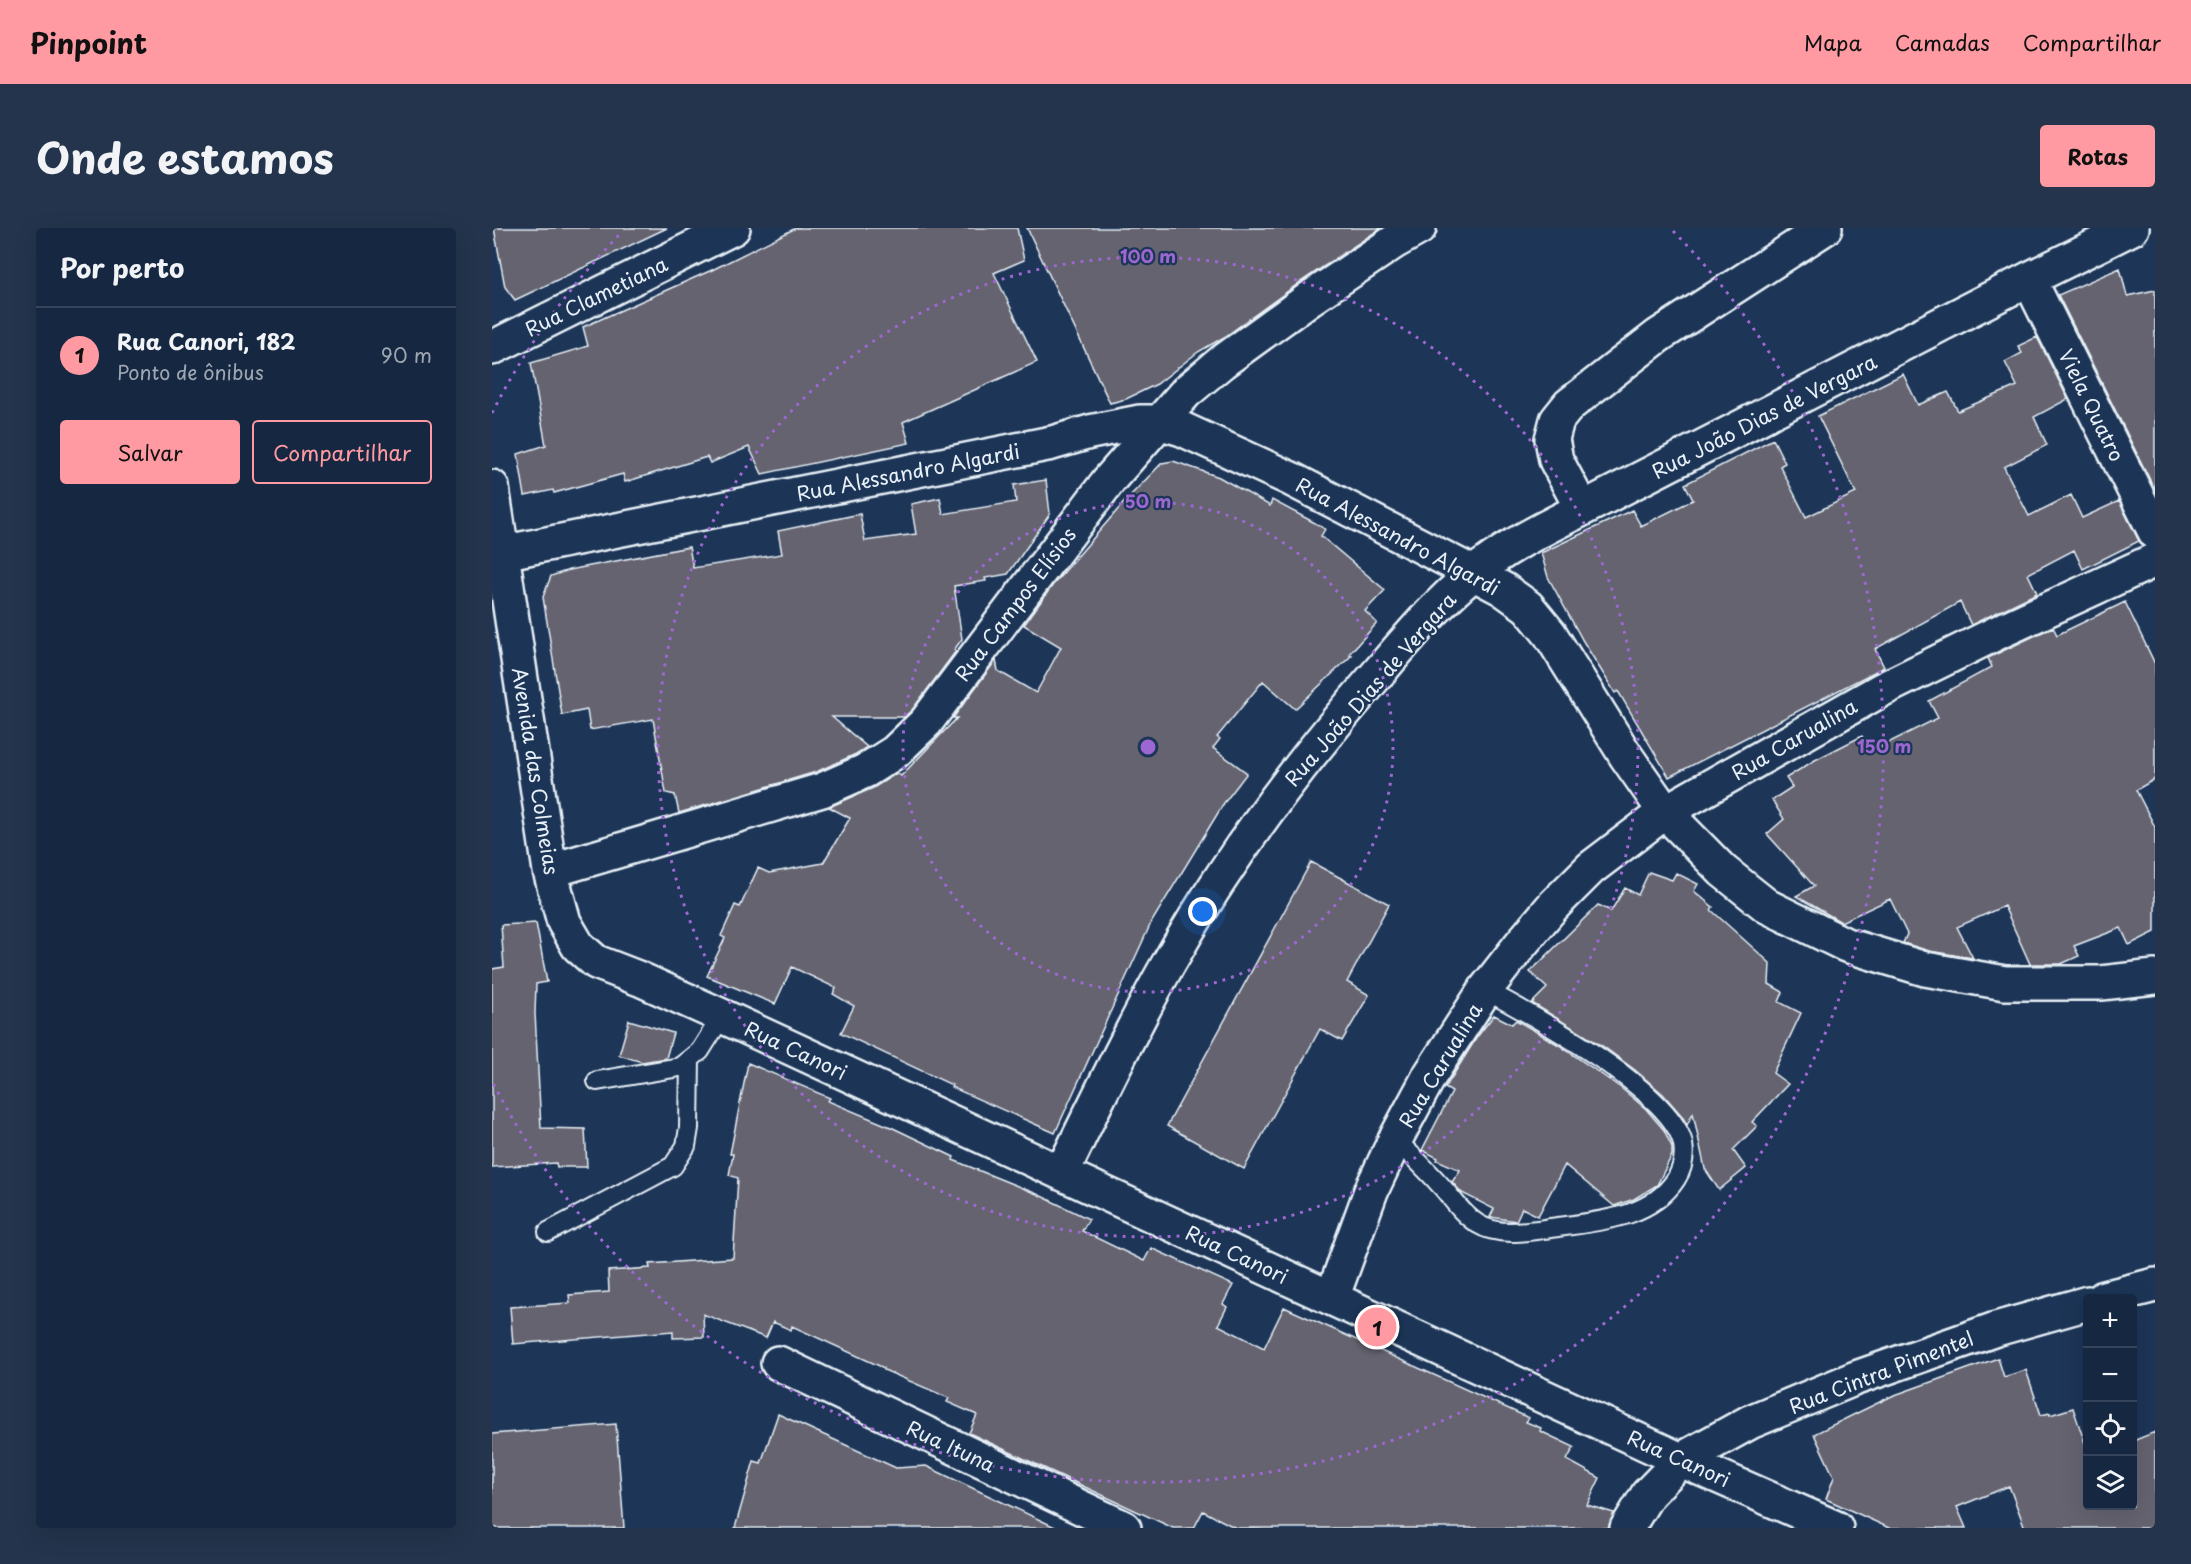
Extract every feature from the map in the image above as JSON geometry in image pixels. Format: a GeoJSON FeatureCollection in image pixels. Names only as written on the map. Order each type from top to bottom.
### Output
{"type":"FeatureCollection","features":[{"type":"Feature","properties":{"kind":"street","name":"Rua Clametiana"},"geometry":{"type":"LineString","coordinates":[[492,348],[733,228]]}},
{"type":"Feature","properties":{"kind":"street","name":"Rua Campos Elísios"},"geometry":{"type":"LineString","coordinates":[[550,871],[822,790],[865,771],[895,752],[926,722],[1109,480],[1186,392],[1222,362],[1309,299],[1419,228]]}},
{"type":"Feature","properties":{"kind":"street"},"geometry":{"type":"LineString","coordinates":[[1582,509],[1556,460],[1552,439],[1557,420],[1569,405],[1658,336],[1825,228]]}},
{"type":"Feature","properties":{"kind":"street","name":"Rua João Dias de Vergara"},"geometry":{"type":"LineString","coordinates":[[1062,1172],[1167,965],[1257,825],[1290,779],[1402,645],[1473,573],[1509,549],[1582,509],[2132,228]]}},
{"type":"Feature","properties":{"kind":"street","name":"Viela Quatro"},"geometry":{"type":"LineString","coordinates":[[2029,279],[2155,532]]}},
{"type":"Feature","properties":{"kind":"street","name":"Rua Alessandro Algardi"},"geometry":{"type":"LineString","coordinates":[[502,553],[1052,443],[1122,425],[1158,422],[1182,429],[1270,469],[1503,589],[1528,607],[1550,634],[1626,756],[1665,812],[1723,871],[1767,906],[1846,945],[1925,969],[2005,983],[2101,983],[2155,976]]}},
{"type":"Feature","properties":{"kind":"street","name":"Avenida das Colmeias"},"geometry":{"type":"LineString","coordinates":[[492,487],[550,871],[564,922],[578,946],[597,962],[640,979]]}},
{"type":"Feature","properties":{"kind":"street","name":"Rua Carualina"},"geometry":{"type":"LineString","coordinates":[[1332,1298],[1371,1191],[1395,1140],[1430,1076],[1485,990],[1540,921],[1591,868],[1665,812],[1881,690],[2003,630],[2155,560]]}},
{"type":"Feature","properties":{"kind":"street","name":"Rua Canori"},"geometry":{"type":"LineString","coordinates":[[640,979],[1062,1172],[1681,1460],[1836,1528]]}},
{"type":"Feature","properties":{"kind":"street"},"geometry":{"type":"LineString","coordinates":[[2122,1294],[2155,1285]]}},
{"type":"Feature","properties":{"kind":"street","name":"Rua Cintra Pimentel"},"geometry":{"type":"LineString","coordinates":[[1627,1528],[1648,1494],[1681,1460],[1750,1422],[1856,1378],[1996,1329],[2083,1304]]}},
{"type":"Feature","properties":{"kind":"street","name":"Rua Ituna"},"geometry":{"type":"LineString","coordinates":[[778,1363],[1124,1528]]}},
{"type":"Feature","properties":{"kind":"lane","name":"Rua Carualina"},"geometry":{"type":"LineString","coordinates":[[1395,1140],[1465,1213],[1477,1224],[1490,1230],[1539,1229],[1617,1217],[1655,1202],[1670,1188],[1681,1171],[1683,1145],[1679,1133],[1649,1096],[1580,1045],[1531,1014],[1485,990]]}},
{"type":"Feature","properties":{"kind":"lane"},"geometry":{"type":"LineString","coordinates":[[597,1081],[680,1067],[699,1051],[722,1016]]}},
{"type":"Feature","properties":{"kind":"lane"},"geometry":{"type":"LineString","coordinates":[[548,1232],[673,1166],[686,1146],[690,1128],[690,1059]]}},
{"type":"Feature","properties":{"kind":"building"},"geometry":{"type":"Polygon","coordinates":[[[494,228],[667,228],[515,300],[505,287],[494,228]]]}},
{"type":"Feature","properties":{"kind":"building"},"geometry":{"type":"Polygon","coordinates":[[[796,228],[1017,228],[1024,260],[994,273],[1037,362],[903,422],[909,443],[762,474],[749,447],[710,463],[707,457],[625,482],[623,474],[554,493],[553,490],[525,496],[518,454],[546,445],[531,363],[588,346],[583,327],[712,270],[796,228]]]}},
{"type":"Feature","properties":{"kind":"building"},"geometry":{"type":"Polygon","coordinates":[[[1027,228],[1381,228],[1226,336],[1198,352],[1157,384],[1126,399],[1110,403],[1027,228]]]}},
{"type":"Feature","properties":{"kind":"building"},"geometry":{"type":"Polygon","coordinates":[[[2120,268],[2127,296],[2155,290],[2155,490],[2058,295],[2120,268]]]}},
{"type":"Feature","properties":{"kind":"building"},"geometry":{"type":"Polygon","coordinates":[[[2037,337],[2068,399],[2034,417],[2047,445],[2004,467],[2029,516],[2071,495],[2082,518],[2119,501],[2139,541],[2083,569],[2074,550],[2028,574],[2037,593],[1971,625],[1960,602],[1875,649],[1884,667],[1669,777],[1618,691],[1615,693],[1583,641],[1548,577],[1541,553],[1632,510],[1641,526],[1693,500],[1685,484],[1773,439],[1785,463],[1780,466],[1806,517],[1856,493],[1818,416],[1903,374],[1918,405],[1948,392],[1958,411],[2017,386],[2005,362],[2022,353],[2018,346],[2037,337]]]}},
{"type":"Feature","properties":{"kind":"building"},"geometry":{"type":"Polygon","coordinates":[[[1173,461],[1219,477],[1270,506],[1272,500],[1325,529],[1321,536],[1385,590],[1365,611],[1377,623],[1349,654],[1352,655],[1295,709],[1263,681],[1217,737],[1220,739],[1213,748],[1247,773],[1224,803],[1151,923],[1055,1133],[951,1087],[952,1085],[841,1033],[854,1006],[833,994],[836,988],[792,967],[775,1004],[707,976],[725,938],[721,936],[735,905],[740,907],[758,868],[769,873],[823,863],[850,818],[829,807],[873,788],[897,773],[901,776],[957,718],[953,718],[996,660],[998,671],[1036,693],[1061,647],[1024,625],[1052,586],[1127,499],[1162,463],[1173,461]]]}},
{"type":"Feature","properties":{"kind":"building"},"geometry":{"type":"Polygon","coordinates":[[[1046,480],[1050,514],[1008,574],[985,578],[986,581],[954,586],[962,639],[954,650],[956,651],[912,710],[904,717],[832,717],[867,747],[856,754],[816,772],[679,813],[675,795],[666,793],[653,719],[590,730],[587,710],[562,715],[543,597],[551,576],[569,570],[689,547],[693,568],[782,554],[778,531],[860,514],[865,541],[916,534],[911,504],[940,498],[943,514],[1016,502],[1014,485],[1046,480]]]}},
{"type":"Feature","properties":{"kind":"building"},"geometry":{"type":"Polygon","coordinates":[[[2125,602],[2155,664],[2155,779],[2136,790],[2155,827],[2155,932],[2129,945],[2121,928],[2074,946],[2079,956],[2061,964],[2030,964],[2004,906],[1957,927],[1973,958],[1929,951],[1903,943],[1907,934],[1890,899],[1841,922],[1796,896],[1814,886],[1767,834],[1784,819],[1772,800],[1792,787],[1786,778],[1862,736],[1870,752],[1938,718],[1929,701],[1992,667],[1988,658],[2053,627],[2057,635],[2125,602]]]}},
{"type":"Feature","properties":{"kind":"building"},"geometry":{"type":"Polygon","coordinates":[[[1311,862],[1389,904],[1347,982],[1369,995],[1342,1041],[1320,1029],[1244,1169],[1167,1126],[1311,862]]]}},
{"type":"Feature","properties":{"kind":"building"},"geometry":{"type":"Polygon","coordinates":[[[1649,872],[1672,880],[1676,873],[1698,884],[1694,891],[1713,907],[1711,910],[1770,963],[1769,984],[1783,992],[1779,1002],[1801,1013],[1773,1073],[1788,1084],[1752,1122],[1757,1126],[1733,1150],[1746,1168],[1719,1190],[1705,1169],[1693,1113],[1687,1125],[1663,1094],[1635,1070],[1604,1047],[1532,1003],[1547,988],[1530,972],[1598,905],[1611,911],[1625,888],[1638,895],[1649,872]]]}},
{"type":"Feature","properties":{"kind":"building"},"geometry":{"type":"Polygon","coordinates":[[[536,923],[547,982],[536,984],[535,1013],[541,1128],[585,1129],[587,1167],[557,1167],[556,1163],[492,1167],[492,969],[504,967],[501,925],[536,923]]]}},
{"type":"Feature","properties":{"kind":"building"},"geometry":{"type":"Polygon","coordinates":[[[1494,1015],[1512,1024],[1516,1020],[1559,1045],[1621,1088],[1646,1109],[1664,1130],[1672,1147],[1672,1155],[1657,1185],[1634,1199],[1614,1206],[1565,1165],[1538,1216],[1522,1208],[1516,1221],[1490,1217],[1494,1209],[1462,1193],[1452,1182],[1460,1170],[1437,1160],[1438,1158],[1422,1150],[1452,1092],[1445,1088],[1477,1037],[1494,1015]]]}},
{"type":"Feature","properties":{"kind":"building"},"geometry":{"type":"Polygon","coordinates":[[[629,1020],[673,1033],[666,1058],[642,1062],[619,1055],[629,1020]]]}},
{"type":"Feature","properties":{"kind":"building"},"geometry":{"type":"Polygon","coordinates":[[[748,1063],[830,1098],[828,1101],[893,1128],[954,1157],[953,1160],[1037,1194],[1089,1219],[1082,1231],[1144,1261],[1151,1248],[1233,1285],[1223,1304],[1227,1307],[1218,1325],[1264,1348],[1284,1307],[1529,1418],[1526,1422],[1574,1447],[1567,1460],[1600,1478],[1587,1505],[1614,1513],[1608,1528],[1236,1528],[1203,1511],[1194,1528],[1173,1528],[969,1433],[977,1415],[947,1402],[949,1398],[792,1326],[791,1330],[773,1322],[766,1338],[703,1314],[704,1337],[673,1338],[673,1331],[513,1344],[510,1307],[570,1303],[569,1295],[609,1292],[608,1271],[650,1268],[649,1264],[733,1258],[738,1178],[729,1175],[733,1154],[730,1154],[748,1063]]]}},
{"type":"Feature","properties":{"kind":"building"},"geometry":{"type":"Polygon","coordinates":[[[1998,1358],[2004,1377],[2026,1370],[2041,1415],[2050,1413],[2050,1415],[2073,1408],[2083,1437],[2083,1510],[2137,1510],[2137,1439],[2155,1432],[2155,1528],[2025,1528],[2009,1486],[1957,1507],[1966,1528],[1889,1528],[1826,1499],[1834,1477],[1814,1434],[1892,1396],[1998,1358]]]}},
{"type":"Feature","properties":{"kind":"building"},"geometry":{"type":"Polygon","coordinates":[[[778,1414],[896,1468],[926,1466],[1057,1528],[735,1528],[754,1461],[761,1463],[778,1414]]]}},
{"type":"Feature","properties":{"kind":"building"},"geometry":{"type":"Polygon","coordinates":[[[616,1424],[624,1528],[492,1528],[492,1434],[616,1424]]]}},
{"type":"Feature","properties":{"kind":"place","name":"Rua Canori, 182"},"geometry":{"type":"Point","coordinates":[1377,1327]}}]}
